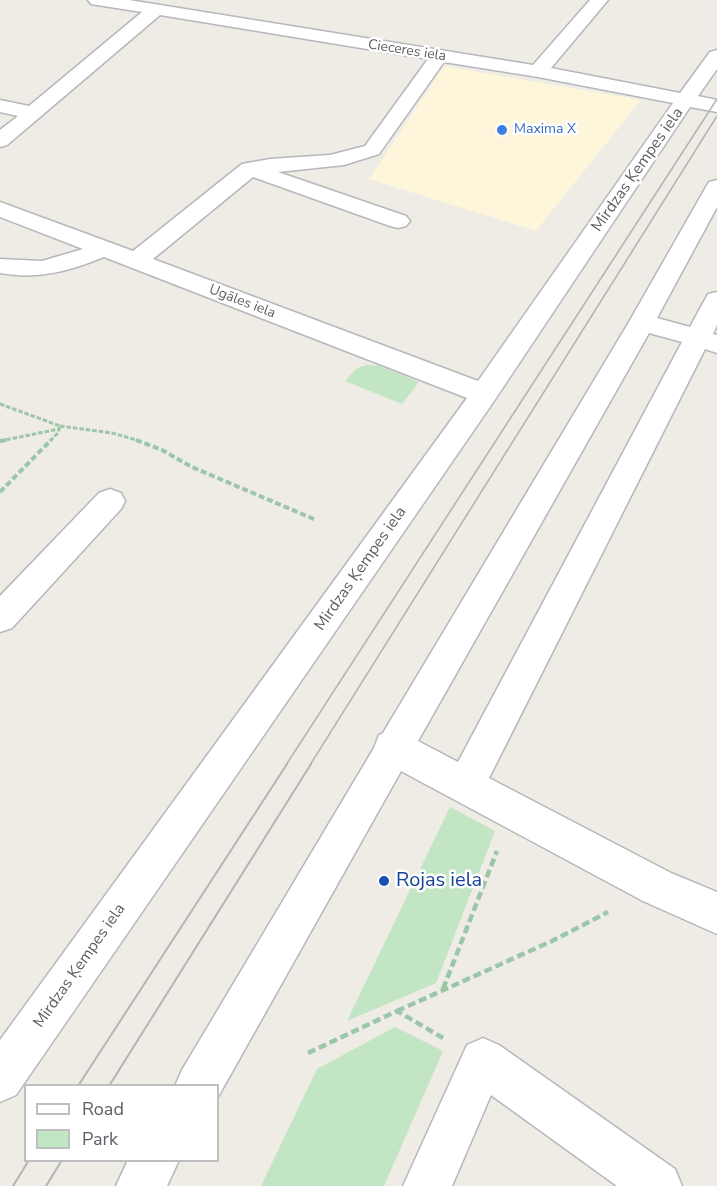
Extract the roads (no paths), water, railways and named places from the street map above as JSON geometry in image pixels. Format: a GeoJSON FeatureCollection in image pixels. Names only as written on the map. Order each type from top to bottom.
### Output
{"type":"FeatureCollection","features":[{"type":"Feature","properties":{"kind":"street","name":"Cieceres iela"},"geometry":{"type":"LineString","coordinates":[[96,0],[538,71],[717,106]]}},
{"type":"Feature","properties":{"kind":"street"},"geometry":{"type":"LineString","coordinates":[[538,71],[599,0]]}},
{"type":"Feature","properties":{"kind":"street"},"geometry":{"type":"LineString","coordinates":[[0,141],[156,10]]}},
{"type":"Feature","properties":{"kind":"street"},"geometry":{"type":"LineString","coordinates":[[136,261],[250,169],[276,164],[355,158],[372,150],[439,56]]}},
{"type":"Feature","properties":{"kind":"street","name":"Mirdzas Ķempes iela"},"geometry":{"type":"LineString","coordinates":[[0,1079],[484,394],[717,56]]}},
{"type":"Feature","properties":{"kind":"street"},"geometry":{"type":"LineString","coordinates":[[0,106],[33,113]]}},
{"type":"Feature","properties":{"kind":"street"},"geometry":{"type":"LineString","coordinates":[[250,169],[398,221]]}},
{"type":"Feature","properties":{"kind":"street"},"geometry":{"type":"LineString","coordinates":[[199,1084],[392,747],[642,322],[717,187]]}},
{"type":"Feature","properties":{"kind":"street","name":"Ugāles iela"},"geometry":{"type":"LineString","coordinates":[[0,209],[484,394]]}},
{"type":"Feature","properties":{"kind":"street"},"geometry":{"type":"LineString","coordinates":[[0,266],[18,271],[42,271],[105,249]]}},
{"type":"Feature","properties":{"kind":"street"},"geometry":{"type":"LineString","coordinates":[[466,785],[707,341],[717,300]]}},
{"type":"Feature","properties":{"kind":"street"},"geometry":{"type":"LineString","coordinates":[[642,322],[707,341]]}},
{"type":"Feature","properties":{"kind":"street"},"geometry":{"type":"LineString","coordinates":[[0,618],[110,501]]}},
{"type":"Feature","properties":{"kind":"street"},"geometry":{"type":"LineString","coordinates":[[392,747],[657,887],[717,913]]}},
{"type":"Feature","properties":{"kind":"street"},"geometry":{"type":"LineString","coordinates":[[427,1186],[483,1061],[658,1186]]}},
{"type":"Feature","properties":{"kind":"street"},"geometry":{"type":"LineString","coordinates":[[140,1186],[154,1162]]}},
{"type":"Feature","properties":{"kind":"tram line"},"geometry":{"type":"LineString","coordinates":[[286,765],[717,99]]}},
{"type":"Feature","properties":{"kind":"tram line"},"geometry":{"type":"LineString","coordinates":[[310,765],[717,116]]}},
{"type":"Feature","properties":{"kind":"tram line"},"geometry":{"type":"LineString","coordinates":[[79,1084],[287,764]]}},
{"type":"Feature","properties":{"kind":"tram line"},"geometry":{"type":"LineString","coordinates":[[110,1084],[311,764]]}},
{"type":"Feature","properties":{"kind":"tram line"},"geometry":{"type":"LineString","coordinates":[[13,1186],[28,1162]]}},
{"type":"Feature","properties":{"kind":"tram line"},"geometry":{"type":"LineString","coordinates":[[46,1186],[61,1162]]}},
{"type":"Feature","properties":{"kind":"place","name":"Maxima X"},"geometry":{"type":"Point","coordinates":[502,130]}},
{"type":"Feature","properties":{"kind":"place","name":"Rojas iela"},"geometry":{"type":"Point","coordinates":[384,881]}}]}
